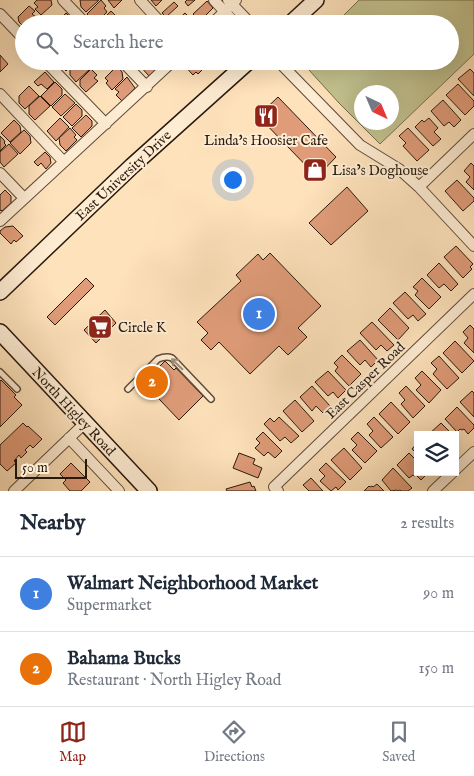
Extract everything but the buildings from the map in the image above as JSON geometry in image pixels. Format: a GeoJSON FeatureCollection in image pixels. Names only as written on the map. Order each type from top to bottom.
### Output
{"type":"FeatureCollection","features":[{"type":"Feature","properties":{"kind":"main road"},"geometry":{"type":"LineString","coordinates":[[300,15],[316,0]]}},
{"type":"Feature","properties":{"kind":"main road","name":"East University Drive"},"geometry":{"type":"LineString","coordinates":[[0,292],[132,166],[239,70]]}},
{"type":"Feature","properties":{"kind":"main road","name":"North Higley Road"},"geometry":{"type":"LineString","coordinates":[[0,332],[149,491]]}},
{"type":"Feature","properties":{"kind":"street"},"geometry":{"type":"LineString","coordinates":[[63,0],[77,15]]}},
{"type":"Feature","properties":{"kind":"street"},"geometry":{"type":"LineString","coordinates":[[140,0],[154,15]]}},
{"type":"Feature","properties":{"kind":"street"},"geometry":{"type":"LineString","coordinates":[[214,0],[230,5],[241,15]]}},
{"type":"Feature","properties":{"kind":"street"},"geometry":{"type":"LineString","coordinates":[[221,15],[230,5]]}},
{"type":"Feature","properties":{"kind":"street"},"geometry":{"type":"LineString","coordinates":[[0,14],[15,30]]}},
{"type":"Feature","properties":{"kind":"street"},"geometry":{"type":"LineString","coordinates":[[54,70],[106,124]]}},
{"type":"Feature","properties":{"kind":"street"},"geometry":{"type":"LineString","coordinates":[[131,70],[147,87]]}},
{"type":"Feature","properties":{"kind":"street"},"geometry":{"type":"LineString","coordinates":[[0,221],[164,70]]}},
{"type":"Feature","properties":{"kind":"street"},"geometry":{"type":"LineString","coordinates":[[287,70],[360,145],[399,170],[419,187],[474,246]]}},
{"type":"Feature","properties":{"kind":"street"},"geometry":{"type":"LineString","coordinates":[[0,94],[64,162]]}},
{"type":"Feature","properties":{"kind":"street"},"geometry":{"type":"LineString","coordinates":[[419,187],[474,134]]}},
{"type":"Feature","properties":{"kind":"street"},"geometry":{"type":"LineString","coordinates":[[0,173],[24,198]]}},
{"type":"Feature","properties":{"kind":"street","name":"East Casper Road"},"geometry":{"type":"LineString","coordinates":[[276,489],[474,294]]}},
{"type":"Feature","properties":{"kind":"street"},"geometry":{"type":"LineString","coordinates":[[14,491],[85,423]]}},
{"type":"Feature","properties":{"kind":"street","name":"North Higley Road"},"geometry":{"type":"LineString","coordinates":[[69,438],[119,491]]}},
{"type":"Feature","properties":{"kind":"street"},"geometry":{"type":"LineString","coordinates":[[459,466],[474,452]]}},
{"type":"Feature","properties":{"kind":"street"},"geometry":{"type":"LineString","coordinates":[[433,491],[449,476]]}},
{"type":"Feature","properties":{"kind":"lane"},"geometry":{"type":"LineString","coordinates":[[128,389],[158,359],[169,357],[211,399]]}},
{"type":"Feature","properties":{"kind":"lane"},"geometry":{"type":"LineString","coordinates":[[0,372],[16,389]]}},
{"type":"Feature","properties":{"kind":"shaded area"},"geometry":{"type":"Polygon","coordinates":[[[359,0],[474,0],[474,54],[459,68],[459,15],[344,15],[359,0]]]}},
{"type":"Feature","properties":{"kind":"shaded area"},"geometry":{"type":"Polygon","coordinates":[[[309,70],[457,70],[399,126],[399,85],[354,85],[354,118],[309,70]]]}},
{"type":"Feature","properties":{"kind":"shaded area"},"geometry":{"type":"Polygon","coordinates":[[[366,130],[395,130],[380,144],[366,130]]]}},
{"type":"Feature","properties":{"kind":"place","name":"Linda's Hoosier Cafe"},"geometry":{"type":"Point","coordinates":[266,116]}},
{"type":"Feature","properties":{"kind":"place","name":"Lisa’s Doghouse"},"geometry":{"type":"Point","coordinates":[315,170]}},
{"type":"Feature","properties":{"kind":"place","name":"Walmart Neighborhood Market"},"geometry":{"type":"Point","coordinates":[259,314]}},
{"type":"Feature","properties":{"kind":"place","name":"Circle K"},"geometry":{"type":"Point","coordinates":[100,327]}},
{"type":"Feature","properties":{"kind":"place","name":"Bahama Bucks"},"geometry":{"type":"Point","coordinates":[152,382]}}]}
